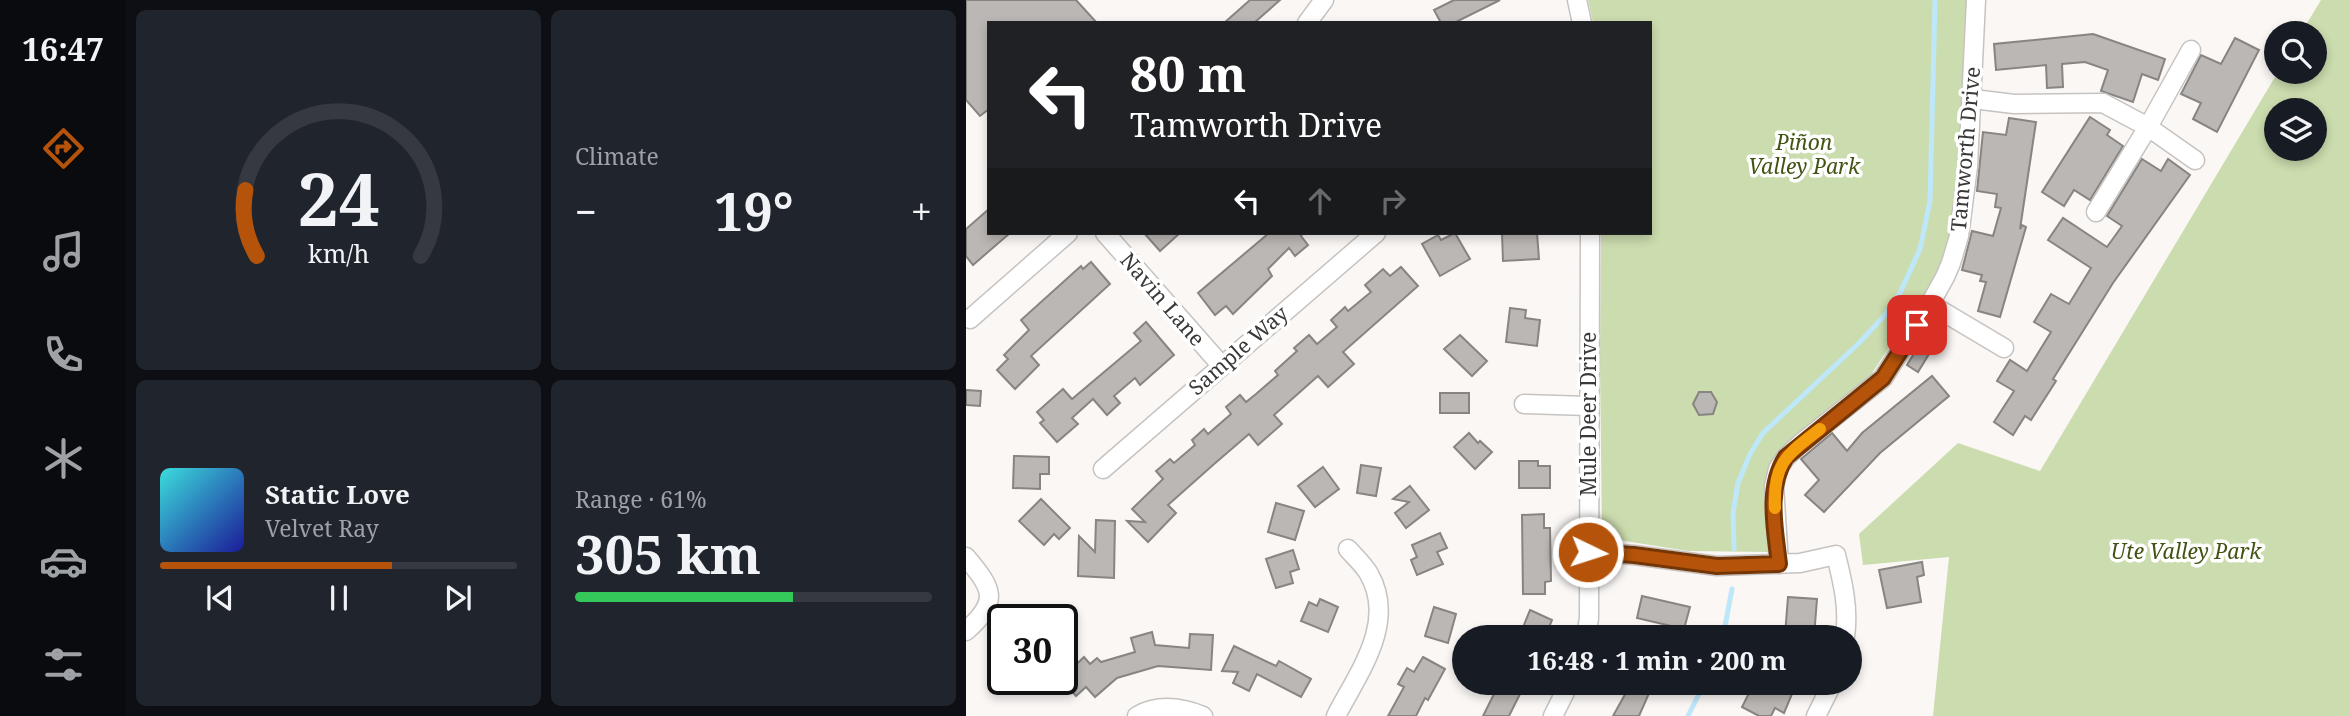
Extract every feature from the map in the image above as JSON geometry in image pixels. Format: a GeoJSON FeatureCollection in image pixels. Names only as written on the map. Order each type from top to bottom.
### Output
{"type":"FeatureCollection","features":[{"type":"Feature","properties":{"kind":"street"},"geometry":{"type":"LineString","coordinates":[[1308,21],[1324,0]]}},
{"type":"Feature","properties":{"kind":"street"},"geometry":{"type":"LineString","coordinates":[[1577,0],[1582,21]]}},
{"type":"Feature","properties":{"kind":"street","name":"Tamworth Drive"},"geometry":{"type":"LineString","coordinates":[[1779,564],[1774,486],[1778,470],[1793,450],[1883,378],[1945,277],[1959,236],[1973,99],[1976,0]]}},
{"type":"Feature","properties":{"kind":"street"},"geometry":{"type":"LineString","coordinates":[[2096,212],[2191,50]]}},
{"type":"Feature","properties":{"kind":"street"},"geometry":{"type":"LineString","coordinates":[[1973,99],[2014,104],[2103,103],[2148,127],[2195,160]]}},
{"type":"Feature","properties":{"kind":"street"},"geometry":{"type":"LineString","coordinates":[[970,319],[1066,235]]}},
{"type":"Feature","properties":{"kind":"street","name":"Navin Lane"},"geometry":{"type":"LineString","coordinates":[[1107,235],[1221,365]]}},
{"type":"Feature","properties":{"kind":"street","name":"Sample Way"},"geometry":{"type":"LineString","coordinates":[[1102,469],[1374,235]]}},
{"type":"Feature","properties":{"kind":"street","name":"Mule Deer Drive"},"geometry":{"type":"LineString","coordinates":[[1588,625],[1590,235]]}},
{"type":"Feature","properties":{"kind":"street"},"geometry":{"type":"LineString","coordinates":[[1930,304],[2004,348]]}},
{"type":"Feature","properties":{"kind":"street"},"geometry":{"type":"LineString","coordinates":[[1524,404],[1588,406]]}},
{"type":"Feature","properties":{"kind":"street"},"geometry":{"type":"LineString","coordinates":[[1336,716],[1373,643],[1380,607],[1368,571],[1348,549]]}},
{"type":"Feature","properties":{"kind":"street"},"geometry":{"type":"LineString","coordinates":[[1588,552],[1717,566],[1800,563],[1836,555],[1845,593],[1846,625]]}},
{"type":"Feature","properties":{"kind":"street"},"geometry":{"type":"LineString","coordinates":[[966,557],[984,578],[990,600],[980,619],[966,631]]}},
{"type":"Feature","properties":{"kind":"street"},"geometry":{"type":"LineString","coordinates":[[1553,716],[1564,695]]}},
{"type":"Feature","properties":{"kind":"street"},"geometry":{"type":"LineString","coordinates":[[1816,716],[1826,695]]}},
{"type":"Feature","properties":{"kind":"street"},"geometry":{"type":"LineString","coordinates":[[1136,716],[1173,707],[1203,716]]}},
{"type":"Feature","properties":{"kind":"green space","name":"Piñon Valley Park"},"geometry":{"type":"Polygon","coordinates":[[[1588,0],[1966,0],[1966,91],[1955,207],[1948,248],[1936,277],[1870,376],[1778,452],[1767,479],[1769,552],[1688,551],[1606,538],[1602,534],[1601,235],[1652,235],[1652,21],[1593,21],[1588,0]]]}},
{"type":"Feature","properties":{"kind":"green space","name":"Ute Valley Park"},"geometry":{"type":"Polygon","coordinates":[[[2321,0],[2350,0],[2350,716],[1933,716],[1949,557],[1863,565],[1859,534],[1958,443],[2040,471],[2271,84],[2327,84],[2327,21],[2308,21],[2321,0]]]}},
{"type":"Feature","properties":{"kind":"building"},"geometry":{"type":"Polygon","coordinates":[[[966,0],[1076,0],[1095,21],[987,21],[987,111],[980,116],[966,100],[966,0]]]}},
{"type":"Feature","properties":{"kind":"building"},"geometry":{"type":"Polygon","coordinates":[[[1250,0],[1280,0],[1256,21],[1226,21],[1250,0]]]}},
{"type":"Feature","properties":{"kind":"building"},"geometry":{"type":"Polygon","coordinates":[[[1454,0],[1500,0],[1458,21],[1440,21],[1434,10],[1454,0]]]}},
{"type":"Feature","properties":{"kind":"building"},"geometry":{"type":"Polygon","coordinates":[[[2093,34],[2165,59],[2158,80],[2142,74],[2133,102],[2101,91],[2108,70],[2085,62],[2062,64],[2063,87],[2047,88],[2046,65],[1996,70],[1994,44],[2093,34]]]}},
{"type":"Feature","properties":{"kind":"building"},"geometry":{"type":"Polygon","coordinates":[[[2235,38],[2259,50],[2217,132],[2193,119],[2201,103],[2181,94],[2201,55],[2221,64],[2235,38]]]}},
{"type":"Feature","properties":{"kind":"building"},"geometry":{"type":"Polygon","coordinates":[[[2090,117],[2110,130],[2107,135],[2123,146],[2090,200],[2074,190],[2064,206],[2042,192],[2090,117]]]}},
{"type":"Feature","properties":{"kind":"building"},"geometry":{"type":"Polygon","coordinates":[[[2009,118],[2036,122],[2020,229],[2022,225],[2026,227],[2000,317],[1978,311],[1986,282],[1980,281],[1982,275],[1962,270],[1972,231],[1993,236],[2001,208],[1995,207],[1997,194],[1977,191],[1983,132],[2006,135],[2009,118]]]}},
{"type":"Feature","properties":{"kind":"building"},"geometry":{"type":"Polygon","coordinates":[[[2142,159],[2161,171],[2168,159],[2190,175],[2113,283],[2053,379],[2056,381],[2031,420],[2025,416],[2013,435],[1994,422],[2014,391],[1997,381],[2010,360],[2027,371],[2051,332],[2034,322],[2051,294],[2069,304],[2091,268],[2048,240],[2063,218],[2107,247],[2122,226],[2107,216],[2142,159]]]}},
{"type":"Feature","properties":{"kind":"building"},"geometry":{"type":"Polygon","coordinates":[[[987,211],[987,235],[1008,235],[973,265],[966,256],[966,229],[987,211]]]}},
{"type":"Feature","properties":{"kind":"building"},"geometry":{"type":"Polygon","coordinates":[[[1146,235],[1178,235],[1160,251],[1146,235]]]}},
{"type":"Feature","properties":{"kind":"building"},"geometry":{"type":"Polygon","coordinates":[[[1267,235],[1302,235],[1308,245],[1295,256],[1289,248],[1268,269],[1272,276],[1233,314],[1226,306],[1215,315],[1198,293],[1267,235]]]}},
{"type":"Feature","properties":{"kind":"building"},"geometry":{"type":"Polygon","coordinates":[[[1438,235],[1441,240],[1456,235],[1470,259],[1440,276],[1422,244],[1438,235]]]}},
{"type":"Feature","properties":{"kind":"building"},"geometry":{"type":"Polygon","coordinates":[[[1502,235],[1537,235],[1539,259],[1503,261],[1502,235]]]}},
{"type":"Feature","properties":{"kind":"building"},"geometry":{"type":"Polygon","coordinates":[[[1091,262],[1110,284],[1031,356],[1039,365],[1015,389],[997,370],[1008,359],[1004,355],[1029,330],[1021,320],[1081,266],[1083,269],[1091,262]]]}},
{"type":"Feature","properties":{"kind":"building"},"geometry":{"type":"Polygon","coordinates":[[[1401,267],[1418,286],[1343,352],[1354,364],[1328,387],[1318,376],[1274,415],[1282,424],[1258,445],[1249,434],[1213,465],[1168,505],[1176,513],[1148,542],[1127,521],[1145,522],[1132,509],[1163,479],[1156,471],[1170,459],[1174,463],[1195,445],[1192,440],[1204,429],[1208,434],[1231,414],[1226,407],[1240,395],[1246,402],[1278,375],[1275,371],[1297,351],[1294,348],[1309,335],[1317,344],[1337,327],[1331,320],[1345,307],[1348,311],[1371,292],[1365,285],[1383,269],[1390,276],[1401,267]]]}},
{"type":"Feature","properties":{"kind":"building"},"geometry":{"type":"Polygon","coordinates":[[[1510,308],[1526,310],[1525,318],[1540,320],[1537,346],[1506,342],[1510,308]]]}},
{"type":"Feature","properties":{"kind":"building"},"geometry":{"type":"Polygon","coordinates":[[[1146,322],[1174,355],[1140,385],[1135,378],[1114,396],[1120,403],[1107,415],[1093,399],[1072,418],[1078,424],[1057,442],[1040,423],[1044,420],[1037,412],[1063,389],[1072,399],[1141,341],[1134,333],[1146,322]]]}},
{"type":"Feature","properties":{"kind":"building"},"geometry":{"type":"Polygon","coordinates":[[[1460,335],[1487,361],[1472,376],[1444,349],[1460,335]]]}},
{"type":"Feature","properties":{"kind":"building"},"geometry":{"type":"Polygon","coordinates":[[[1921,342],[1932,349],[1918,372],[1907,365],[1921,342]]]}},
{"type":"Feature","properties":{"kind":"building"},"geometry":{"type":"Polygon","coordinates":[[[1932,376],[1949,396],[1880,453],[1824,512],[1805,495],[1819,480],[1801,459],[1832,433],[1847,451],[1862,433],[1932,376]]]}},
{"type":"Feature","properties":{"kind":"building"},"geometry":{"type":"Polygon","coordinates":[[[966,390],[981,391],[980,406],[966,405],[966,390]]]}},
{"type":"Feature","properties":{"kind":"building"},"geometry":{"type":"Polygon","coordinates":[[[1699,392],[1711,392],[1717,402],[1713,414],[1699,415],[1693,404],[1699,392]]]}},
{"type":"Feature","properties":{"kind":"building"},"geometry":{"type":"Polygon","coordinates":[[[1440,393],[1469,393],[1469,413],[1440,413],[1440,393]]]}},
{"type":"Feature","properties":{"kind":"building"},"geometry":{"type":"Polygon","coordinates":[[[1469,433],[1492,452],[1475,469],[1454,447],[1469,433]]]}},
{"type":"Feature","properties":{"kind":"building"},"geometry":{"type":"Polygon","coordinates":[[[1014,456],[1049,457],[1049,474],[1040,474],[1040,489],[1013,488],[1014,456]]]}},
{"type":"Feature","properties":{"kind":"building"},"geometry":{"type":"Polygon","coordinates":[[[1519,461],[1538,461],[1538,466],[1550,466],[1550,488],[1519,488],[1519,461]]]}},
{"type":"Feature","properties":{"kind":"building"},"geometry":{"type":"Polygon","coordinates":[[[1361,465],[1381,468],[1376,496],[1357,493],[1361,465]]]}},
{"type":"Feature","properties":{"kind":"building"},"geometry":{"type":"Polygon","coordinates":[[[1323,467],[1339,489],[1315,507],[1298,486],[1323,467]]]}},
{"type":"Feature","properties":{"kind":"building"},"geometry":{"type":"Polygon","coordinates":[[[1410,486],[1429,510],[1406,528],[1395,513],[1409,502],[1393,499],[1410,486]]]}},
{"type":"Feature","properties":{"kind":"building"},"geometry":{"type":"Polygon","coordinates":[[[1041,499],[1070,528],[1059,539],[1054,534],[1044,545],[1019,521],[1041,499]]]}},
{"type":"Feature","properties":{"kind":"building"},"geometry":{"type":"Polygon","coordinates":[[[1276,503],[1304,511],[1295,540],[1268,532],[1276,503]]]}},
{"type":"Feature","properties":{"kind":"building"},"geometry":{"type":"Polygon","coordinates":[[[1544,514],[1544,528],[1550,528],[1551,581],[1545,582],[1545,594],[1523,594],[1522,515],[1544,514]]]}},
{"type":"Feature","properties":{"kind":"building"},"geometry":{"type":"Polygon","coordinates":[[[1096,520],[1115,521],[1114,578],[1078,576],[1079,536],[1095,552],[1096,520]]]}},
{"type":"Feature","properties":{"kind":"building"},"geometry":{"type":"Polygon","coordinates":[[[1440,533],[1447,548],[1437,552],[1443,564],[1417,575],[1411,560],[1417,557],[1412,545],[1440,533]]]}},
{"type":"Feature","properties":{"kind":"building"},"geometry":{"type":"Polygon","coordinates":[[[1293,550],[1299,569],[1290,572],[1293,583],[1276,588],[1266,559],[1293,550]]]}},
{"type":"Feature","properties":{"kind":"building"},"geometry":{"type":"Polygon","coordinates":[[[1922,562],[1924,575],[1917,577],[1921,602],[1887,608],[1879,570],[1922,562]]]}},
{"type":"Feature","properties":{"kind":"building"},"geometry":{"type":"Polygon","coordinates":[[[1642,596],[1690,607],[1685,625],[1667,625],[1637,618],[1642,596]]]}},
{"type":"Feature","properties":{"kind":"building"},"geometry":{"type":"Polygon","coordinates":[[[1788,597],[1817,599],[1815,625],[1786,625],[1788,597]]]}},
{"type":"Feature","properties":{"kind":"building"},"geometry":{"type":"Polygon","coordinates":[[[1320,599],[1338,607],[1328,632],[1301,621],[1309,602],[1317,606],[1320,599]]]}},
{"type":"Feature","properties":{"kind":"building"},"geometry":{"type":"Polygon","coordinates":[[[1434,607],[1456,614],[1448,643],[1425,636],[1434,607]]]}},
{"type":"Feature","properties":{"kind":"building"},"geometry":{"type":"Polygon","coordinates":[[[1530,610],[1552,620],[1550,625],[1524,625],[1530,610]]]}},
{"type":"Feature","properties":{"kind":"building"},"geometry":{"type":"Polygon","coordinates":[[[1152,632],[1155,645],[1189,648],[1190,634],[1213,635],[1211,670],[1158,666],[1117,678],[1095,697],[1086,687],[1078,694],[1078,663],[1084,657],[1090,664],[1097,658],[1101,662],[1135,652],[1131,638],[1152,632]]]}},
{"type":"Feature","properties":{"kind":"building"},"geometry":{"type":"Polygon","coordinates":[[[1234,646],[1276,666],[1279,661],[1311,679],[1301,697],[1257,674],[1249,691],[1233,683],[1238,672],[1222,671],[1234,646]]]}},
{"type":"Feature","properties":{"kind":"building"},"geometry":{"type":"Polygon","coordinates":[[[1423,657],[1445,669],[1428,700],[1425,698],[1416,716],[1388,716],[1404,687],[1398,684],[1407,668],[1414,672],[1423,657]]]}},
{"type":"Feature","properties":{"kind":"building"},"geometry":{"type":"Polygon","coordinates":[[[1494,695],[1520,695],[1509,716],[1483,716],[1494,695]]]}},
{"type":"Feature","properties":{"kind":"building"},"geometry":{"type":"Polygon","coordinates":[[[1625,695],[1648,695],[1639,716],[1613,716],[1625,695]]]}},
{"type":"Feature","properties":{"kind":"building"},"geometry":{"type":"Polygon","coordinates":[[[1748,695],[1792,695],[1784,713],[1775,708],[1771,716],[1759,716],[1742,707],[1748,695]]]}},
{"type":"Feature","properties":{"kind":"waterway"},"geometry":{"type":"LineString","coordinates":[[1734,549],[1733,513],[1738,483],[1750,454],[1763,433],[1885,315],[1900,293],[1920,249],[1930,201],[1935,0]]}},
{"type":"Feature","properties":{"kind":"waterway"},"geometry":{"type":"LineString","coordinates":[[1725,625],[1732,589]]}},
{"type":"Feature","properties":{"kind":"waterway"},"geometry":{"type":"LineString","coordinates":[[1688,716],[1698,695]]}},
{"type":"Feature","properties":{"kind":"slow traffic"},"geometry":{"type":"LineString","coordinates":[[1775,508],[1774,486],[1778,470],[1786,457],[1820,429]]}},
{"type":"Feature","properties":{"kind":"route"},"geometry":{"type":"LineString","coordinates":[[1588,552],[1717,566],[1779,564],[1774,486],[1778,470],[1786,457],[1800,444],[1883,378],[1917,325]]}}]}
